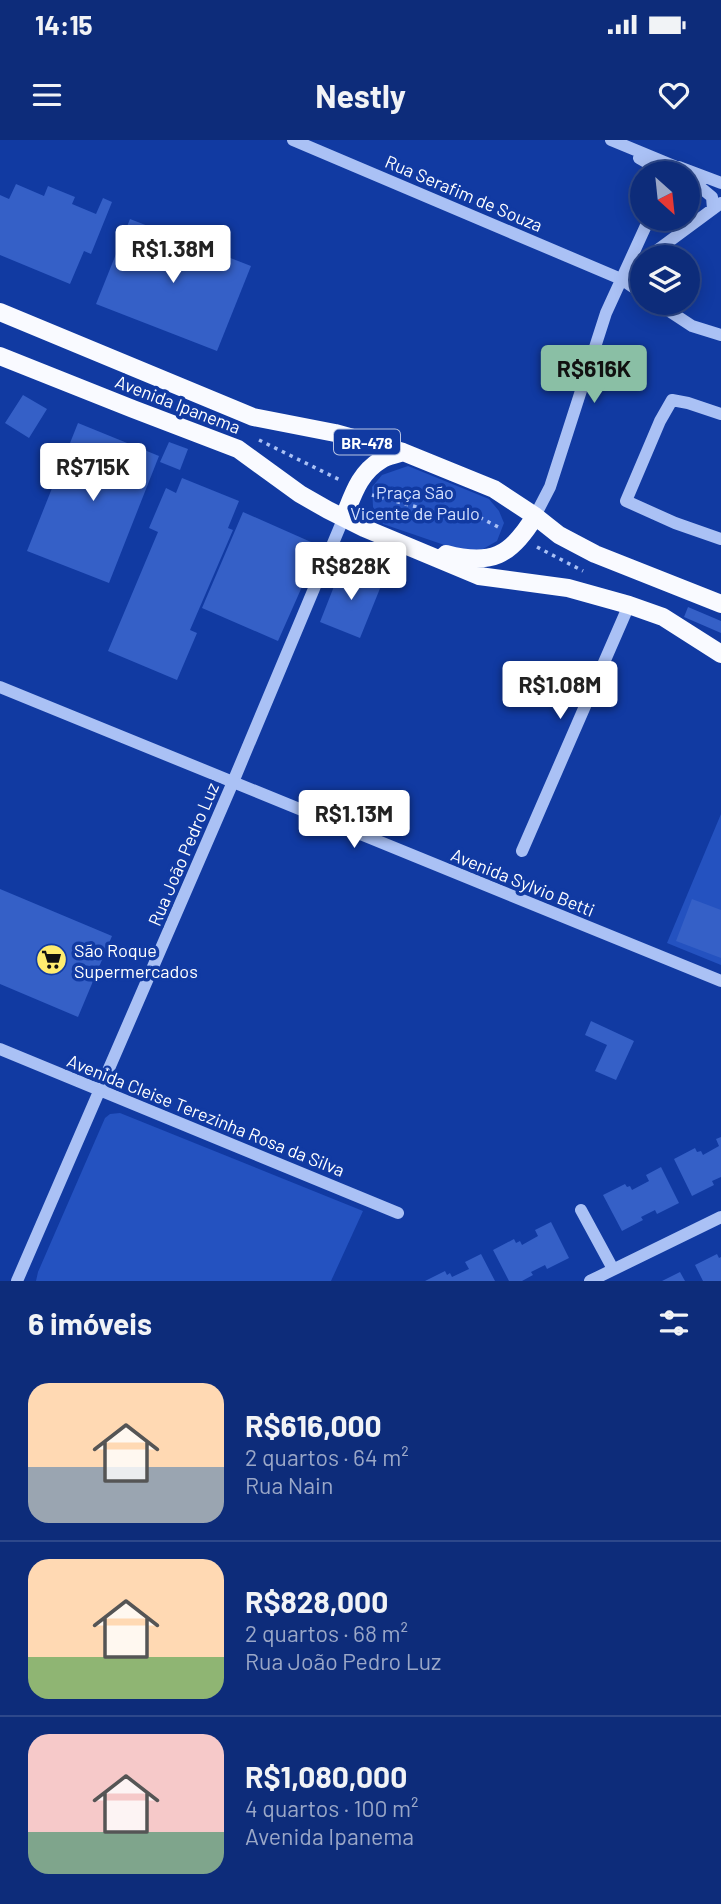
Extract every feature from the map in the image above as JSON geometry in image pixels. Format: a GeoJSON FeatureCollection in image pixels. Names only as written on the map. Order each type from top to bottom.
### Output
{"type":"FeatureCollection","features":[{"type":"Feature","properties":{"kind":"main road","name":"Avenida Ipanema"},"geometry":{"type":"LineString","coordinates":[[0,312],[253,418],[335,433],[403,452],[494,489],[536,516],[559,535],[595,554],[721,604]]}},
{"type":"Feature","properties":{"kind":"main road","name":"Avenida Ipanema"},"geometry":{"type":"LineString","coordinates":[[0,356],[238,449],[300,494],[389,538],[479,576],[568,588],[629,605],[663,617],[721,654]]}},
{"type":"Feature","properties":{"kind":"main road"},"geometry":{"type":"LineString","coordinates":[[344,517],[347,485],[363,476],[382,459],[403,452]]}},
{"type":"Feature","properties":{"kind":"main road"},"geometry":{"type":"LineString","coordinates":[[389,538],[456,556],[483,559],[499,556],[520,538],[536,516]]}},
{"type":"Feature","properties":{"kind":"street","name":"Rua Serafim de Souza"},"geometry":{"type":"LineString","coordinates":[[293,140],[630,285]]}},
{"type":"Feature","properties":{"kind":"street"},"geometry":{"type":"LineString","coordinates":[[612,140],[660,161]]}},
{"type":"Feature","properties":{"kind":"street"},"geometry":{"type":"LineString","coordinates":[[612,140],[636,161]]}},
{"type":"Feature","properties":{"kind":"street"},"geometry":{"type":"LineString","coordinates":[[612,140],[645,161]]}},
{"type":"Feature","properties":{"kind":"street"},"geometry":{"type":"LineString","coordinates":[[700,176],[721,183]]}},
{"type":"Feature","properties":{"kind":"street"},"geometry":{"type":"LineString","coordinates":[[700,187],[712,197],[717,206],[700,212]]}},
{"type":"Feature","properties":{"kind":"street"},"geometry":{"type":"LineString","coordinates":[[536,516],[550,487],[606,313],[644,231]]}},
{"type":"Feature","properties":{"kind":"street"},"geometry":{"type":"LineString","coordinates":[[661,245],[675,231]]}},
{"type":"Feature","properties":{"kind":"street"},"geometry":{"type":"LineString","coordinates":[[621,279],[630,272]]}},
{"type":"Feature","properties":{"kind":"street"},"geometry":{"type":"LineString","coordinates":[[675,315],[692,326],[721,335]]}},
{"type":"Feature","properties":{"kind":"street"},"geometry":{"type":"LineString","coordinates":[[721,414],[672,400],[660,421],[626,501],[675,523],[721,539]]}},
{"type":"Feature","properties":{"kind":"street","name":"Rua João Pedro Luz"},"geometry":{"type":"LineString","coordinates":[[17,1281],[233,782],[344,517]]}},
{"type":"Feature","properties":{"kind":"street"},"geometry":{"type":"LineString","coordinates":[[522,851],[629,605]]}},
{"type":"Feature","properties":{"kind":"street","name":"Avenida Sylvio Betti"},"geometry":{"type":"LineString","coordinates":[[0,687],[721,981]]}},
{"type":"Feature","properties":{"kind":"street","name":"Avenida Cleise Terezinha Rosa da Silva"},"geometry":{"type":"LineString","coordinates":[[0,1049],[398,1213]]}},
{"type":"Feature","properties":{"kind":"street"},"geometry":{"type":"LineString","coordinates":[[581,1210],[613,1269]]}},
{"type":"Feature","properties":{"kind":"street"},"geometry":{"type":"LineString","coordinates":[[590,1281],[721,1217]]}},
{"type":"Feature","properties":{"kind":"path"},"geometry":{"type":"LineString","coordinates":[[347,485],[443,514],[479,517],[547,553]]}},
{"type":"Feature","properties":{"kind":"green space","name":"Praça São Vicente de Paulo"},"geometry":{"type":"Polygon","coordinates":[[[408,466],[489,499],[499,511],[504,523],[497,541],[483,549],[462,551],[383,524],[373,507],[372,487],[382,475],[408,466]]]}},
{"type":"Feature","properties":{"kind":"green space"},"geometry":{"type":"Polygon","coordinates":[[[721,814],[721,965],[667,943],[721,814]]]}},
{"type":"Feature","properties":{"kind":"green space"},"geometry":{"type":"Polygon","coordinates":[[[120,1113],[363,1211],[331,1281],[36,1281],[105,1118],[110,1114],[120,1113]]]}},
{"type":"Feature","properties":{"kind":"building"},"geometry":{"type":"Polygon","coordinates":[[[16,184],[44,196],[48,186],[75,197],[72,204],[96,214],[103,198],[112,202],[91,254],[84,251],[70,284],[0,255],[0,195],[9,199],[16,184]]]}},
{"type":"Feature","properties":{"kind":"building"},"geometry":{"type":"Polygon","coordinates":[[[130,219],[251,266],[217,351],[96,304],[130,219]]]}},
{"type":"Feature","properties":{"kind":"building"},"geometry":{"type":"Polygon","coordinates":[[[23,395],[47,409],[29,438],[5,423],[23,395]]]}},
{"type":"Feature","properties":{"kind":"building"},"geometry":{"type":"Polygon","coordinates":[[[78,423],[159,456],[109,583],[27,551],[78,423]]]}},
{"type":"Feature","properties":{"kind":"building"},"geometry":{"type":"Polygon","coordinates":[[[169,442],[188,449],[180,470],[160,462],[169,442]]]}},
{"type":"Feature","properties":{"kind":"building"},"geometry":{"type":"Polygon","coordinates":[[[182,478],[239,501],[228,528],[233,530],[190,630],[197,633],[177,680],[108,651],[158,532],[149,528],[166,488],[176,493],[182,478]]]}},
{"type":"Feature","properties":{"kind":"building"},"geometry":{"type":"Polygon","coordinates":[[[243,512],[320,546],[278,641],[202,608],[243,512]]]}},
{"type":"Feature","properties":{"kind":"building"},"geometry":{"type":"Polygon","coordinates":[[[342,566],[383,581],[360,638],[320,622],[342,566]]]}},
{"type":"Feature","properties":{"kind":"building"},"geometry":{"type":"Polygon","coordinates":[[[688,607],[721,621],[721,633],[684,617],[688,607]]]}},
{"type":"Feature","properties":{"kind":"building","name":"São Roque Supermercados"},"geometry":{"type":"Polygon","coordinates":[[[0,889],[112,936],[78,1017],[0,984],[0,889]]]}},
{"type":"Feature","properties":{"kind":"building"},"geometry":{"type":"Polygon","coordinates":[[[692,899],[721,910],[721,958],[676,941],[692,899]]]}},
{"type":"Feature","properties":{"kind":"building"},"geometry":{"type":"Polygon","coordinates":[[[591,1021],[634,1041],[616,1080],[595,1071],[607,1045],[585,1035],[591,1021]]]}},
{"type":"Feature","properties":{"kind":"building"},"geometry":{"type":"Polygon","coordinates":[[[721,1137],[721,1177],[712,1181],[714,1185],[692,1196],[674,1159],[695,1148],[703,1155],[719,1146],[716,1139],[721,1137]]]}},
{"type":"Feature","properties":{"kind":"building"},"geometry":{"type":"Polygon","coordinates":[[[661,1167],[679,1203],[657,1214],[655,1210],[622,1231],[603,1195],[625,1184],[632,1190],[649,1181],[646,1175],[661,1167]]]}},
{"type":"Feature","properties":{"kind":"building"},"geometry":{"type":"Polygon","coordinates":[[[551,1222],[569,1258],[547,1269],[545,1265],[531,1272],[533,1275],[522,1281],[509,1281],[493,1250],[514,1239],[522,1245],[538,1236],[535,1230],[551,1222]]]}},
{"type":"Feature","properties":{"kind":"building"},"geometry":{"type":"Polygon","coordinates":[[[481,1254],[495,1281],[425,1281],[445,1271],[452,1277],[469,1269],[465,1262],[481,1254]]]}},
{"type":"Feature","properties":{"kind":"building"},"geometry":{"type":"Polygon","coordinates":[[[717,1254],[721,1257],[721,1281],[703,1281],[695,1265],[717,1254]]]}},
{"type":"Feature","properties":{"kind":"building"},"geometry":{"type":"Polygon","coordinates":[[[680,1272],[685,1281],[662,1281],[680,1272]]]}},
{"type":"Feature","properties":{"kind":"place","name":"São Roque Supermercados"},"geometry":{"type":"Point","coordinates":[51,960]}}]}
